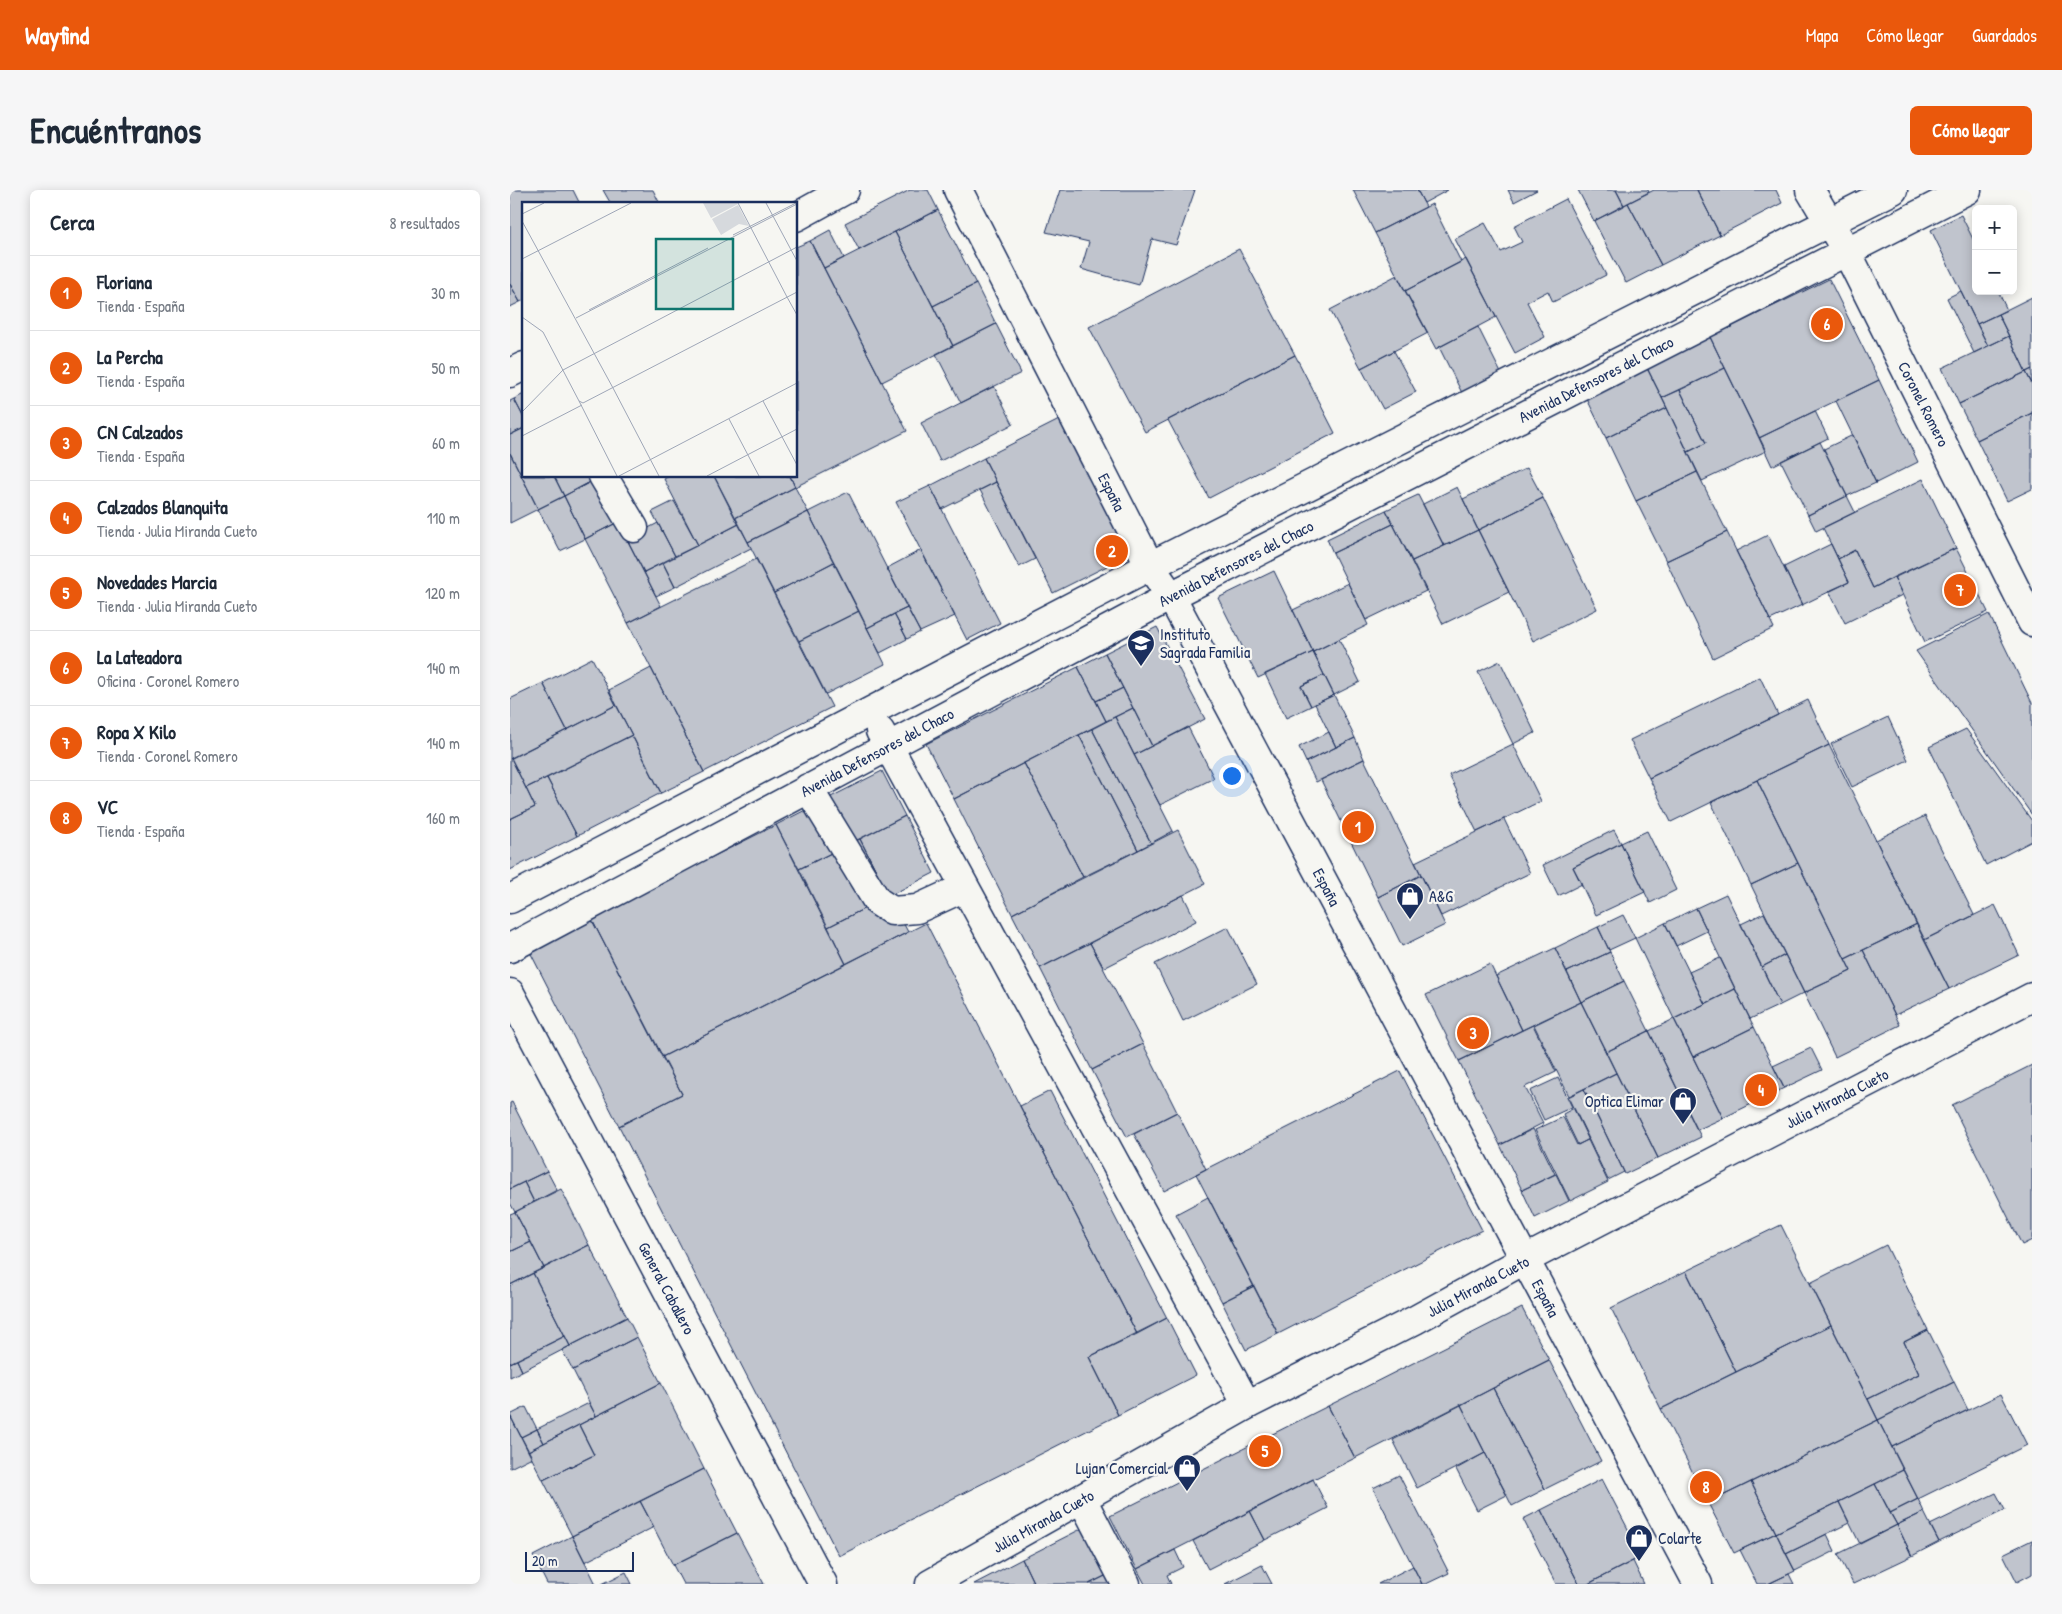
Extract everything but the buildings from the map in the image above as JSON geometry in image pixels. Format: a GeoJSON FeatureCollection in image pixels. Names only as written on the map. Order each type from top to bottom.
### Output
{"type":"FeatureCollection","features":[{"type":"Feature","properties":{"kind":"main road"},"geometry":{"type":"LineString","coordinates":[[798,216],[845,190]]}},
{"type":"Feature","properties":{"kind":"main road","name":"España"},"geometry":{"type":"LineString","coordinates":[[958,190],[1150,566],[1171,596],[1698,1584]]}},
{"type":"Feature","properties":{"kind":"main road","name":"Coronel Romero"},"geometry":{"type":"LineString","coordinates":[[1810,190],[1847,252],[2032,622]]}},
{"type":"Feature","properties":{"kind":"main road","name":"Avenida Defensores del Chaco"},"geometry":{"type":"LineString","coordinates":[[510,899],[1150,566],[1894,190]]}},
{"type":"Feature","properties":{"kind":"main road","name":"Avenida Defensores del Chaco"},"geometry":{"type":"LineString","coordinates":[[510,948],[1171,596],[1967,190]]}},
{"type":"Feature","properties":{"kind":"main road"},"geometry":{"type":"LineString","coordinates":[[510,373],[522,367]]}},
{"type":"Feature","properties":{"kind":"main road"},"geometry":{"type":"LineString","coordinates":[[605,478],[634,528]]}},
{"type":"Feature","properties":{"kind":"main road"},"geometry":{"type":"LineString","coordinates":[[871,712],[964,887],[1247,1405]]}},
{"type":"Feature","properties":{"kind":"main road"},"geometry":{"type":"LineString","coordinates":[[808,788],[877,901],[892,910],[917,909],[964,887]]}},
{"type":"Feature","properties":{"kind":"main road","name":"General Caballero"},"geometry":{"type":"LineString","coordinates":[[510,993],[823,1584]]}},
{"type":"Feature","properties":{"kind":"main road","name":"Julia Miranda Cueto"},"geometry":{"type":"LineString","coordinates":[[930,1584],[1247,1405],[1415,1320],[1526,1259],[2032,997]]}},
{"type":"Feature","properties":{"kind":"main road"},"geometry":{"type":"LineString","coordinates":[[1082,1499],[1126,1584]]}},
{"type":"Feature","properties":{"kind":"place","name":"La Lateadora"},"geometry":{"type":"Point","coordinates":[1827,324]}},
{"type":"Feature","properties":{"kind":"place","name":"La Percha"},"geometry":{"type":"Point","coordinates":[1112,551]}},
{"type":"Feature","properties":{"kind":"place","name":"Ropa X Kilo"},"geometry":{"type":"Point","coordinates":[1960,590]}},
{"type":"Feature","properties":{"kind":"place","name":"Instituto Sagrada Familia"},"geometry":{"type":"Point","coordinates":[1141,667]}},
{"type":"Feature","properties":{"kind":"place","name":"Floriana"},"geometry":{"type":"Point","coordinates":[1358,827]}},
{"type":"Feature","properties":{"kind":"place","name":"A&G"},"geometry":{"type":"Point","coordinates":[1410,920]}},
{"type":"Feature","properties":{"kind":"place","name":"CN Calzados"},"geometry":{"type":"Point","coordinates":[1473,1033]}},
{"type":"Feature","properties":{"kind":"place","name":"Calzados Blanquita"},"geometry":{"type":"Point","coordinates":[1761,1090]}},
{"type":"Feature","properties":{"kind":"place","name":"Optica Elimar"},"geometry":{"type":"Point","coordinates":[1683,1125]}},
{"type":"Feature","properties":{"kind":"place","name":"Novedades Marcia"},"geometry":{"type":"Point","coordinates":[1265,1451]}},
{"type":"Feature","properties":{"kind":"place","name":"VC"},"geometry":{"type":"Point","coordinates":[1706,1487]}},
{"type":"Feature","properties":{"kind":"place","name":"Lujan Comercial"},"geometry":{"type":"Point","coordinates":[1187,1492]}},
{"type":"Feature","properties":{"kind":"place","name":"Colarte"},"geometry":{"type":"Point","coordinates":[1639,1562]}}]}
